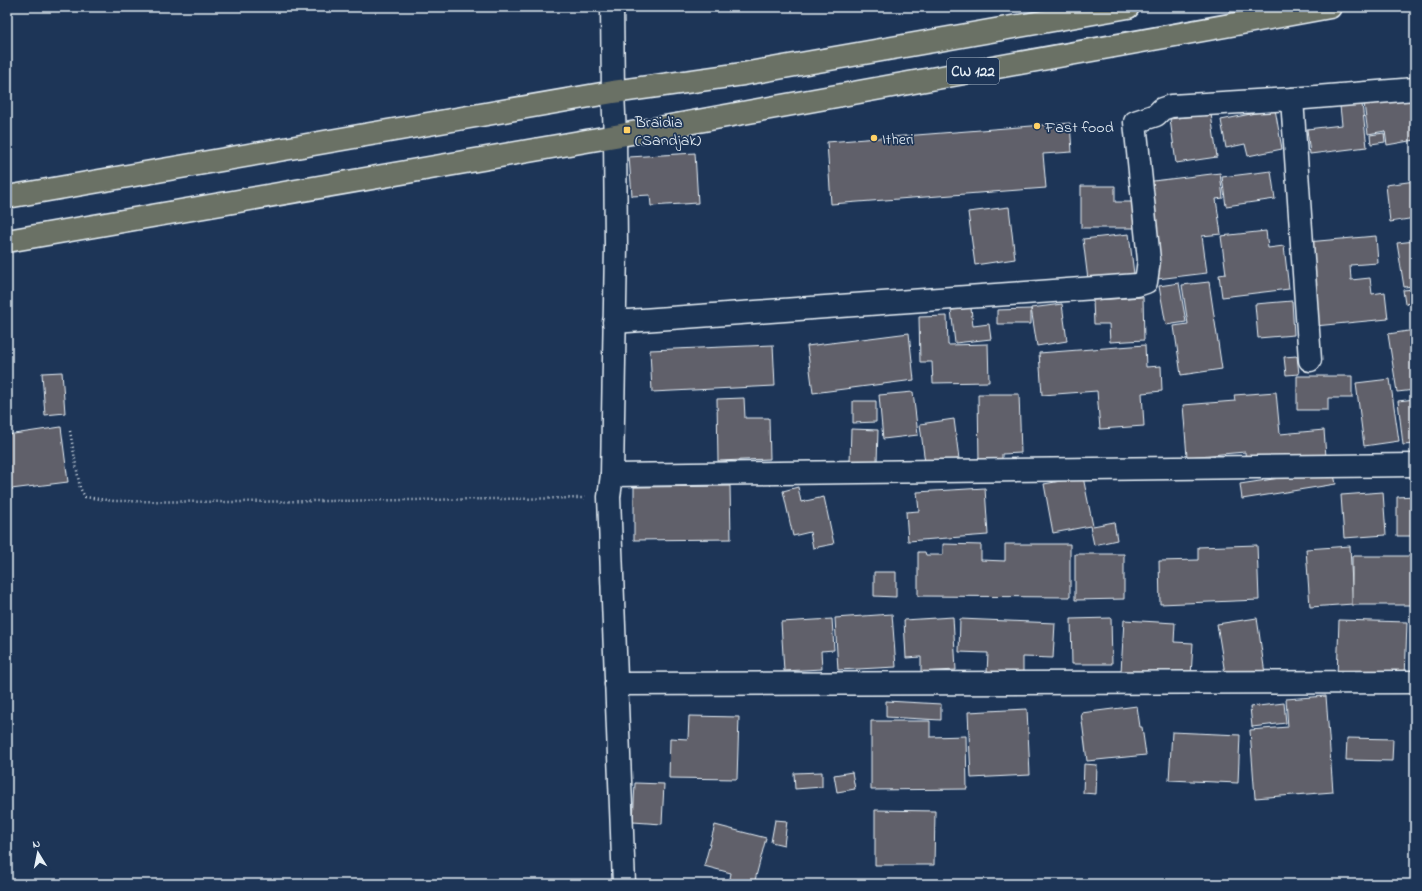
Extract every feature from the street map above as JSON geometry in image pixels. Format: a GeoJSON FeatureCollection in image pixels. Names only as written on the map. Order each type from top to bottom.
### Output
{"type":"FeatureCollection","features":[{"type":"Feature","properties":{"kind":"highway"},"geometry":{"type":"LineString","coordinates":[[7,197],[613,92],[743,74],[1128,7]]}},
{"type":"Feature","properties":{"kind":"highway","name":"CW 122"},"geometry":{"type":"LineString","coordinates":[[615,136],[1330,7]]}},
{"type":"Feature","properties":{"kind":"highway"},"geometry":{"type":"LineString","coordinates":[[7,240],[615,136]]}},
{"type":"Feature","properties":{"kind":"street"},"geometry":{"type":"LineString","coordinates":[[612,7],[616,246],[612,475],[610,497],[624,884]]}},
{"type":"Feature","properties":{"kind":"street"},"geometry":{"type":"LineString","coordinates":[[614,322],[1137,285],[1146,282],[1149,260],[1135,122],[1156,114],[1166,106],[1292,99],[1415,89]]}},
{"type":"Feature","properties":{"kind":"street"},"geometry":{"type":"LineString","coordinates":[[1292,99],[1310,360]]}},
{"type":"Feature","properties":{"kind":"street"},"geometry":{"type":"LineString","coordinates":[[612,475],[1415,465]]}},
{"type":"Feature","properties":{"kind":"street"},"geometry":{"type":"LineString","coordinates":[[616,684],[1415,682]]}},
{"type":"Feature","properties":{"kind":"path"},"geometry":{"type":"LineString","coordinates":[[70,431],[80,488],[85,497],[114,501],[234,502],[610,497]]}},
{"type":"Feature","properties":{"kind":"building"},"geometry":{"type":"Polygon","coordinates":[[[1415,95],[1415,140],[1387,145],[1385,131],[1368,134],[1364,103],[1415,95]]]}},
{"type":"Feature","properties":{"kind":"building"},"geometry":{"type":"Polygon","coordinates":[[[1362,104],[1367,147],[1310,154],[1307,129],[1342,125],[1340,106],[1362,104]]]}},
{"type":"Feature","properties":{"kind":"building"},"geometry":{"type":"Polygon","coordinates":[[[1275,109],[1282,149],[1248,156],[1245,144],[1226,148],[1221,120],[1275,109]]]}},
{"type":"Feature","properties":{"kind":"building"},"geometry":{"type":"Polygon","coordinates":[[[1211,114],[1217,157],[1176,163],[1170,119],[1211,114]]]}},
{"type":"Feature","properties":{"kind":"building"},"geometry":{"type":"Polygon","coordinates":[[[1070,123],[1072,152],[1043,154],[1046,188],[831,204],[827,142],[1070,123]]]}},
{"type":"Feature","properties":{"kind":"building"},"geometry":{"type":"Polygon","coordinates":[[[1384,133],[1385,142],[1371,144],[1370,135],[1384,133]]]}},
{"type":"Feature","properties":{"kind":"building"},"geometry":{"type":"Polygon","coordinates":[[[695,153],[698,203],[651,206],[650,195],[632,196],[629,157],[695,153]]]}},
{"type":"Feature","properties":{"kind":"building"},"geometry":{"type":"Polygon","coordinates":[[[1271,171],[1275,199],[1226,206],[1222,177],[1271,171]]]}},
{"type":"Feature","properties":{"kind":"building"},"geometry":{"type":"Polygon","coordinates":[[[1220,173],[1223,198],[1216,199],[1221,234],[1202,236],[1207,273],[1157,279],[1145,182],[1220,173]]]}},
{"type":"Feature","properties":{"kind":"building"},"geometry":{"type":"Polygon","coordinates":[[[1415,181],[1415,218],[1390,222],[1386,185],[1415,181]]]}},
{"type":"Feature","properties":{"kind":"building"},"geometry":{"type":"Polygon","coordinates":[[[1081,186],[1115,186],[1115,202],[1136,202],[1136,228],[1081,228],[1081,186]]]}},
{"type":"Feature","properties":{"kind":"building"},"geometry":{"type":"Polygon","coordinates":[[[1009,207],[1015,259],[975,265],[968,212],[1009,207]]]}},
{"type":"Feature","properties":{"kind":"building"},"geometry":{"type":"Polygon","coordinates":[[[1266,231],[1268,248],[1284,246],[1289,289],[1222,297],[1219,275],[1226,274],[1221,236],[1266,231]]]}},
{"type":"Feature","properties":{"kind":"building"},"geometry":{"type":"Polygon","coordinates":[[[1129,234],[1134,274],[1088,280],[1083,239],[1129,234]]]}},
{"type":"Feature","properties":{"kind":"building"},"geometry":{"type":"Polygon","coordinates":[[[1376,236],[1378,263],[1350,265],[1351,280],[1370,278],[1372,294],[1385,292],[1388,319],[1315,326],[1307,242],[1376,236]]]}},
{"type":"Feature","properties":{"kind":"building"},"geometry":{"type":"Polygon","coordinates":[[[1415,241],[1415,286],[1404,287],[1397,243],[1415,241]]]}},
{"type":"Feature","properties":{"kind":"building"},"geometry":{"type":"Polygon","coordinates":[[[1209,282],[1222,369],[1181,375],[1174,326],[1188,324],[1182,285],[1209,282]]]}},
{"type":"Feature","properties":{"kind":"building"},"geometry":{"type":"Polygon","coordinates":[[[1179,283],[1186,322],[1166,325],[1159,286],[1179,283]]]}},
{"type":"Feature","properties":{"kind":"building"},"geometry":{"type":"Polygon","coordinates":[[[1415,289],[1415,302],[1405,304],[1403,290],[1415,289]]]}},
{"type":"Feature","properties":{"kind":"building"},"geometry":{"type":"Polygon","coordinates":[[[1143,297],[1144,340],[1110,342],[1109,324],[1094,324],[1093,300],[1143,297]]]}},
{"type":"Feature","properties":{"kind":"building"},"geometry":{"type":"Polygon","coordinates":[[[1292,301],[1294,335],[1258,338],[1255,304],[1292,301]]]}},
{"type":"Feature","properties":{"kind":"building"},"geometry":{"type":"Polygon","coordinates":[[[1062,304],[1067,341],[1037,346],[1031,308],[1062,304]]]}},
{"type":"Feature","properties":{"kind":"building"},"geometry":{"type":"Polygon","coordinates":[[[971,308],[973,326],[989,324],[991,339],[955,343],[951,310],[971,308]]]}},
{"type":"Feature","properties":{"kind":"building"},"geometry":{"type":"Polygon","coordinates":[[[1031,309],[1031,324],[997,324],[997,310],[1031,309]]]}},
{"type":"Feature","properties":{"kind":"building"},"geometry":{"type":"Polygon","coordinates":[[[947,316],[948,345],[988,344],[989,382],[933,383],[932,362],[920,362],[919,317],[947,316]]]}},
{"type":"Feature","properties":{"kind":"building"},"geometry":{"type":"Polygon","coordinates":[[[1415,330],[1415,390],[1397,392],[1388,334],[1415,330]]]}},
{"type":"Feature","properties":{"kind":"building"},"geometry":{"type":"Polygon","coordinates":[[[909,333],[914,380],[813,393],[807,346],[909,333]]]}},
{"type":"Feature","properties":{"kind":"building"},"geometry":{"type":"Polygon","coordinates":[[[773,345],[775,386],[652,392],[650,350],[773,345]]]}},
{"type":"Feature","properties":{"kind":"building"},"geometry":{"type":"Polygon","coordinates":[[[1145,345],[1146,367],[1161,366],[1162,391],[1142,393],[1144,426],[1100,429],[1097,391],[1042,395],[1039,353],[1145,345]]]}},
{"type":"Feature","properties":{"kind":"building"},"geometry":{"type":"Polygon","coordinates":[[[1297,356],[1299,374],[1286,375],[1284,357],[1297,356]]]}},
{"type":"Feature","properties":{"kind":"building"},"geometry":{"type":"Polygon","coordinates":[[[62,372],[65,413],[45,415],[42,373],[62,372]]]}},
{"type":"Feature","properties":{"kind":"building"},"geometry":{"type":"Polygon","coordinates":[[[1297,376],[1352,376],[1352,398],[1328,398],[1328,410],[1297,410],[1297,376]]]}},
{"type":"Feature","properties":{"kind":"building"},"geometry":{"type":"Polygon","coordinates":[[[1390,379],[1399,441],[1364,446],[1356,383],[1390,379]]]}},
{"type":"Feature","properties":{"kind":"building"},"geometry":{"type":"Polygon","coordinates":[[[913,392],[918,435],[883,439],[879,395],[913,392]]]}},
{"type":"Feature","properties":{"kind":"building"},"geometry":{"type":"Polygon","coordinates":[[[1276,392],[1280,434],[1324,430],[1326,457],[1246,463],[1245,452],[1187,457],[1183,405],[1235,401],[1234,395],[1276,392]]]}},
{"type":"Feature","properties":{"kind":"building"},"geometry":{"type":"Polygon","coordinates":[[[978,394],[1019,394],[1021,453],[1002,454],[1002,462],[979,462],[978,394]]]}},
{"type":"Feature","properties":{"kind":"building"},"geometry":{"type":"Polygon","coordinates":[[[744,398],[745,418],[769,418],[770,459],[718,461],[717,399],[744,398]]]}},
{"type":"Feature","properties":{"kind":"building"},"geometry":{"type":"Polygon","coordinates":[[[1415,399],[1415,444],[1403,445],[1398,401],[1415,399]]]}},
{"type":"Feature","properties":{"kind":"building"},"geometry":{"type":"Polygon","coordinates":[[[853,401],[876,401],[876,422],[853,423],[853,401]]]}},
{"type":"Feature","properties":{"kind":"building"},"geometry":{"type":"Polygon","coordinates":[[[954,419],[959,459],[925,463],[920,424],[954,419]]]}},
{"type":"Feature","properties":{"kind":"building"},"geometry":{"type":"Polygon","coordinates":[[[61,427],[68,482],[11,489],[7,461],[7,435],[61,427]]]}},
{"type":"Feature","properties":{"kind":"building"},"geometry":{"type":"Polygon","coordinates":[[[851,429],[878,430],[877,462],[850,461],[851,429]]]}},
{"type":"Feature","properties":{"kind":"building"},"geometry":{"type":"Polygon","coordinates":[[[1333,470],[1336,484],[1242,499],[1240,484],[1333,470]]]}},
{"type":"Feature","properties":{"kind":"building"},"geometry":{"type":"Polygon","coordinates":[[[1083,477],[1093,526],[1114,522],[1117,540],[1094,545],[1090,526],[1053,533],[1044,484],[1083,477]]]}},
{"type":"Feature","properties":{"kind":"building"},"geometry":{"type":"Polygon","coordinates":[[[730,486],[731,539],[634,540],[634,487],[730,486]]]}},
{"type":"Feature","properties":{"kind":"building"},"geometry":{"type":"Polygon","coordinates":[[[798,487],[801,502],[824,497],[834,544],[813,548],[810,532],[793,536],[783,491],[798,487]]]}},
{"type":"Feature","properties":{"kind":"building"},"geometry":{"type":"Polygon","coordinates":[[[985,488],[988,535],[908,541],[906,512],[919,511],[917,492],[985,488]]]}},
{"type":"Feature","properties":{"kind":"building"},"geometry":{"type":"Polygon","coordinates":[[[1383,492],[1386,535],[1344,538],[1341,495],[1383,492]]]}},
{"type":"Feature","properties":{"kind":"building"},"geometry":{"type":"Polygon","coordinates":[[[1415,496],[1415,536],[1397,536],[1397,497],[1415,496]]]}},
{"type":"Feature","properties":{"kind":"building"},"geometry":{"type":"Polygon","coordinates":[[[943,544],[981,545],[981,560],[1005,561],[1005,544],[1070,544],[1070,597],[918,596],[918,552],[925,552],[926,555],[943,555],[943,544]]]}},
{"type":"Feature","properties":{"kind":"building"},"geometry":{"type":"Polygon","coordinates":[[[1257,545],[1259,600],[1160,604],[1159,561],[1198,560],[1198,547],[1257,545]]]}},
{"type":"Feature","properties":{"kind":"building"},"geometry":{"type":"Polygon","coordinates":[[[1350,546],[1353,604],[1310,607],[1306,549],[1350,546]]]}},
{"type":"Feature","properties":{"kind":"building"},"geometry":{"type":"Polygon","coordinates":[[[1075,554],[1124,554],[1124,599],[1075,600],[1075,554]]]}},
{"type":"Feature","properties":{"kind":"building"},"geometry":{"type":"Polygon","coordinates":[[[1352,556],[1415,556],[1415,605],[1352,605],[1352,556]]]}},
{"type":"Feature","properties":{"kind":"building"},"geometry":{"type":"Polygon","coordinates":[[[874,572],[896,572],[896,597],[874,596],[874,572]]]}},
{"type":"Feature","properties":{"kind":"building"},"geometry":{"type":"Polygon","coordinates":[[[892,614],[896,667],[838,670],[835,618],[892,614]]]}},
{"type":"Feature","properties":{"kind":"building"},"geometry":{"type":"Polygon","coordinates":[[[953,617],[956,670],[921,672],[921,657],[906,658],[904,620],[953,617]]]}},
{"type":"Feature","properties":{"kind":"building"},"geometry":{"type":"Polygon","coordinates":[[[1111,618],[1112,664],[1072,664],[1071,619],[1111,618]]]}},
{"type":"Feature","properties":{"kind":"building"},"geometry":{"type":"Polygon","coordinates":[[[1257,618],[1265,674],[1226,680],[1217,624],[1257,618]]]}},
{"type":"Feature","properties":{"kind":"building"},"geometry":{"type":"Polygon","coordinates":[[[832,619],[834,650],[821,651],[822,669],[784,671],[781,622],[832,619]]]}},
{"type":"Feature","properties":{"kind":"building"},"geometry":{"type":"Polygon","coordinates":[[[960,619],[1055,623],[1053,658],[1023,657],[1023,675],[987,673],[988,653],[959,652],[960,619]]]}},
{"type":"Feature","properties":{"kind":"building"},"geometry":{"type":"Polygon","coordinates":[[[1124,620],[1175,623],[1174,642],[1193,643],[1191,676],[1121,672],[1124,620]]]}},
{"type":"Feature","properties":{"kind":"building"},"geometry":{"type":"Polygon","coordinates":[[[1339,620],[1407,622],[1405,679],[1337,678],[1339,620]]]}},
{"type":"Feature","properties":{"kind":"building"},"geometry":{"type":"Polygon","coordinates":[[[1326,696],[1333,792],[1255,798],[1250,730],[1288,727],[1286,699],[1326,696]]]}},
{"type":"Feature","properties":{"kind":"building"},"geometry":{"type":"Polygon","coordinates":[[[886,701],[941,704],[941,720],[886,717],[886,701]]]}},
{"type":"Feature","properties":{"kind":"building"},"geometry":{"type":"Polygon","coordinates":[[[1284,703],[1286,723],[1252,727],[1250,707],[1284,703]]]}},
{"type":"Feature","properties":{"kind":"building"},"geometry":{"type":"Polygon","coordinates":[[[1137,706],[1146,755],[1087,761],[1081,713],[1137,706]]]}},
{"type":"Feature","properties":{"kind":"building"},"geometry":{"type":"Polygon","coordinates":[[[1027,709],[1030,775],[971,778],[968,712],[1027,709]]]}},
{"type":"Feature","properties":{"kind":"building"},"geometry":{"type":"Polygon","coordinates":[[[689,716],[739,717],[737,779],[669,778],[670,738],[688,739],[689,716]]]}},
{"type":"Feature","properties":{"kind":"building"},"geometry":{"type":"Polygon","coordinates":[[[871,721],[930,721],[930,737],[966,736],[967,789],[871,790],[871,721]]]}},
{"type":"Feature","properties":{"kind":"building"},"geometry":{"type":"Polygon","coordinates":[[[1172,732],[1240,735],[1238,783],[1169,780],[1172,732]]]}},
{"type":"Feature","properties":{"kind":"building"},"geometry":{"type":"Polygon","coordinates":[[[1347,738],[1393,739],[1392,761],[1346,760],[1347,738]]]}},
{"type":"Feature","properties":{"kind":"building"},"geometry":{"type":"Polygon","coordinates":[[[1084,764],[1097,765],[1096,794],[1083,793],[1084,764]]]}},
{"type":"Feature","properties":{"kind":"building"},"geometry":{"type":"Polygon","coordinates":[[[822,772],[822,787],[795,789],[794,773],[822,772]]]}},
{"type":"Feature","properties":{"kind":"building"},"geometry":{"type":"Polygon","coordinates":[[[852,772],[855,789],[837,792],[834,775],[852,772]]]}},
{"type":"Feature","properties":{"kind":"building"},"geometry":{"type":"Polygon","coordinates":[[[635,783],[664,784],[662,824],[633,822],[635,783]]]}},
{"type":"Feature","properties":{"kind":"building"},"geometry":{"type":"Polygon","coordinates":[[[875,810],[935,811],[934,865],[875,865],[875,810]]]}},
{"type":"Feature","properties":{"kind":"building"},"geometry":{"type":"Polygon","coordinates":[[[775,820],[787,821],[784,845],[771,842],[775,820]]]}},
{"type":"Feature","properties":{"kind":"building"},"geometry":{"type":"Polygon","coordinates":[[[715,825],[766,838],[754,884],[729,884],[731,873],[704,866],[715,825]]]}},
{"type":"Feature","properties":{"kind":"place","name":"Fast food"},"geometry":{"type":"Point","coordinates":[1037,126]}},
{"type":"Feature","properties":{"kind":"place","name":"Braidia (Sandjak)"},"geometry":{"type":"Point","coordinates":[627,130]}},
{"type":"Feature","properties":{"kind":"place","name":"Itheri"},"geometry":{"type":"Point","coordinates":[874,138]}}]}
